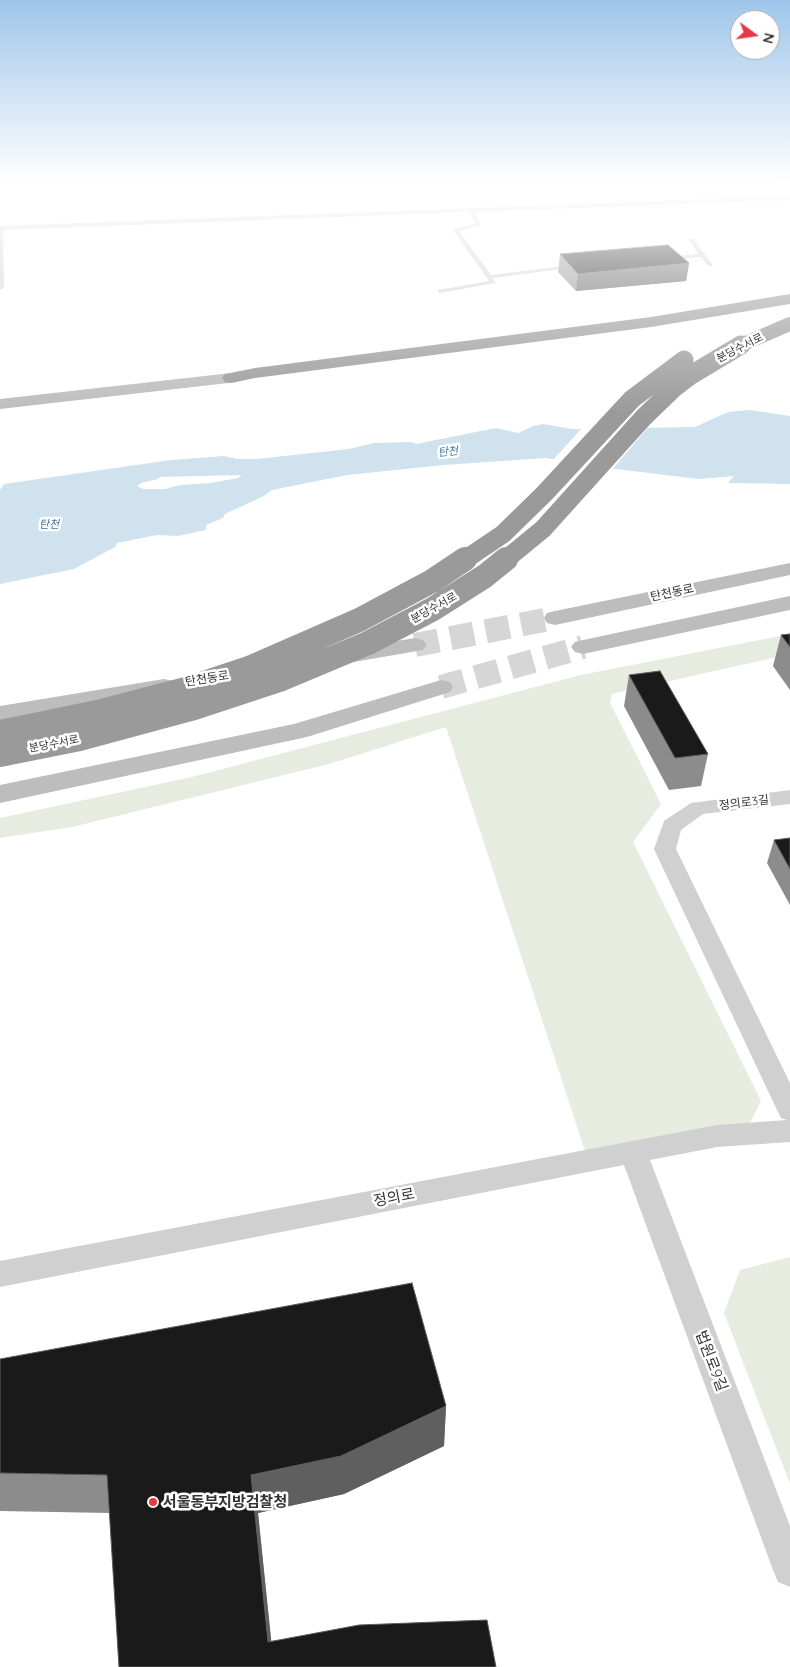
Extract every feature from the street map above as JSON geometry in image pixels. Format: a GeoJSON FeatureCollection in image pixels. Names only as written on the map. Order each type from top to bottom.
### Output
{"type":"FeatureCollection","features":[{"type":"Feature","properties":{"kind":"highway"},"geometry":{"type":"LineString","coordinates":[[231,378],[255,373],[467,348],[689,317],[790,299]]}},
{"type":"Feature","properties":{"kind":"highway","name":"분당수서로"},"geometry":{"type":"LineString","coordinates":[[0,732],[97,712],[189,688],[249,668],[359,620],[432,581],[503,534],[533,506],[632,399],[672,368],[719,340],[754,323],[790,312]]}},
{"type":"Feature","properties":{"kind":"highway"},"geometry":{"type":"LineString","coordinates":[[231,378],[421,357],[684,321],[790,316]]}},
{"type":"Feature","properties":{"kind":"highway","name":"분당수서로"},"geometry":{"type":"LineString","coordinates":[[0,755],[80,740],[191,709],[282,679],[368,643],[433,609],[485,576],[543,529],[643,418],[674,388],[691,375],[746,342],[790,324]]}},
{"type":"Feature","properties":{"kind":"street"},"geometry":{"type":"LineString","coordinates":[[0,404],[231,378]]}},
{"type":"Feature","properties":{"kind":"street","name":"탄천동로"},"geometry":{"type":"LineString","coordinates":[[555,618],[790,568]]}},
{"type":"Feature","properties":{"kind":"street"},"geometry":{"type":"LineString","coordinates":[[583,647],[790,603]]}},
{"type":"Feature","properties":{"kind":"street","name":"탄천동로"},"geometry":{"type":"LineString","coordinates":[[0,714],[98,696],[415,645]]}},
{"type":"Feature","properties":{"kind":"street"},"geometry":{"type":"LineString","coordinates":[[0,794],[298,731],[441,687]]}},
{"type":"Feature","properties":{"kind":"street","name":"정의로3길"},"geometry":{"type":"LineString","coordinates":[[790,797],[698,808],[671,826],[665,849],[790,1110]]}},
{"type":"Feature","properties":{"kind":"street","name":"정의로"},"geometry":{"type":"LineString","coordinates":[[0,1274],[717,1136],[790,1131]]}},
{"type":"Feature","properties":{"kind":"street","name":"법원로9길"},"geometry":{"type":"LineString","coordinates":[[633,1152],[790,1570]]}},
{"type":"Feature","properties":{"kind":"lane"},"geometry":{"type":"LineString","coordinates":[[0,258],[0,288]]}},
{"type":"Feature","properties":{"kind":"lane"},"geometry":{"type":"LineString","coordinates":[[476,258],[491,279]]}},
{"type":"Feature","properties":{"kind":"lane"},"geometry":{"type":"LineString","coordinates":[[664,259],[675,258]]}},
{"type":"Feature","properties":{"kind":"lane"},"geometry":{"type":"LineString","coordinates":[[704,258],[710,266]]}},
{"type":"Feature","properties":{"kind":"lane"},"geometry":{"type":"LineString","coordinates":[[440,291],[491,279],[576,266]]}},
{"type":"Feature","properties":{"kind":"lane"},"geometry":{"type":"LineString","coordinates":[[491,279],[549,277]]}},
{"type":"Feature","properties":{"kind":"shaded area"},"geometry":{"type":"Polygon","coordinates":[[[790,634],[790,654],[612,694],[610,703],[661,804],[633,842],[761,1101],[746,1131],[587,1157],[446,727],[329,764],[72,827],[0,838],[0,818],[192,777],[581,675],[790,634]]]}},
{"type":"Feature","properties":{"kind":"shaded area"},"geometry":{"type":"Polygon","coordinates":[[[790,1257],[790,1484],[724,1313],[740,1270],[790,1257]]]}},
{"type":"Feature","properties":{"kind":"water","name":"탄천"},"geometry":{"type":"Polygon","coordinates":[[[750,410],[790,416],[790,484],[728,483],[734,476],[699,479],[545,458],[444,465],[347,475],[272,490],[264,496],[225,514],[223,518],[206,525],[206,530],[178,536],[157,535],[117,543],[115,547],[74,569],[0,584],[0,490],[4,484],[171,460],[224,456],[238,459],[256,459],[349,449],[374,443],[411,442],[416,444],[496,428],[518,433],[533,426],[543,424],[572,429],[695,427],[728,412],[750,410]],[[241,475],[160,477],[137,486],[143,489],[165,489],[180,485],[211,483],[238,478],[241,475]]]}},
{"type":"Feature","properties":{"kind":"pier"},"geometry":{"type":"Polygon","coordinates":[[[651,424],[611,471],[552,461],[584,426],[651,424]]]}},
{"type":"Feature","properties":{"kind":"building"},"geometry":{"type":"Polygon","coordinates":[[[563,258],[683,258],[689,263],[578,274],[563,258]]]}},
{"type":"Feature","properties":{"kind":"building"},"geometry":{"type":"Polygon","coordinates":[[[790,634],[790,647],[781,635],[790,634]]]}},
{"type":"Feature","properties":{"kind":"building"},"geometry":{"type":"Polygon","coordinates":[[[660,671],[708,754],[675,758],[629,675],[660,671]]]}},
{"type":"Feature","properties":{"kind":"building"},"geometry":{"type":"Polygon","coordinates":[[[790,838],[790,869],[774,840],[790,838]]]}},
{"type":"Feature","properties":{"kind":"building","name":"서울동부지방검찰청"},"geometry":{"type":"Polygon","coordinates":[[[412,1283],[446,1406],[341,1456],[251,1475],[268,1642],[359,1625],[487,1620],[496,1667],[119,1667],[107,1475],[0,1473],[0,1359],[412,1283]]]}},
{"type":"Feature","properties":{"kind":"tunnel"},"geometry":{"type":"LineString","coordinates":[[415,645],[555,618]]}},
{"type":"Feature","properties":{"kind":"tunnel"},"geometry":{"type":"LineString","coordinates":[[441,687],[583,647]]}},
{"type":"Feature","properties":{"kind":"place","name":"서울동부지방검찰청"},"geometry":{"type":"Point","coordinates":[153,1502]}}]}
